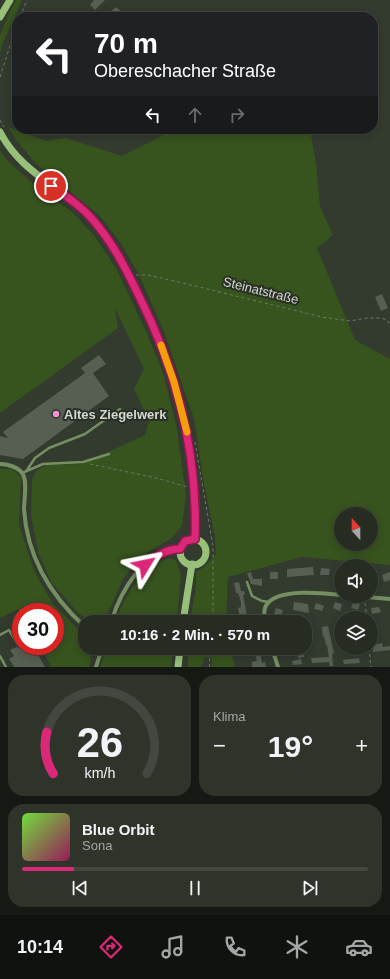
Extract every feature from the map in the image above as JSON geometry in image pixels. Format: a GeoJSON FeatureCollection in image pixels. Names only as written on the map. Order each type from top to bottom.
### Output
{"type":"FeatureCollection","features":[{"type":"Feature","properties":{"kind":"main road"},"geometry":{"type":"LineString","coordinates":[[0,17],[10,0]]}},
{"type":"Feature","properties":{"kind":"main road"},"geometry":{"type":"LineString","coordinates":[[3,132],[6,144],[25,165],[82,209],[93,220],[114,249],[130,277],[157,335],[174,382],[188,437],[194,488],[195,539]]}},
{"type":"Feature","properties":{"kind":"main road"},"geometry":{"type":"LineString","coordinates":[[195,539],[203,544],[205,553],[201,561],[192,564],[182,559],[180,549],[185,541],[195,539]]}},
{"type":"Feature","properties":{"kind":"main road"},"geometry":{"type":"LineString","coordinates":[[184,615],[192,564]]}},
{"type":"Feature","properties":{"kind":"main road"},"geometry":{"type":"LineString","coordinates":[[178,667],[179,655]]}},
{"type":"Feature","properties":{"kind":"street"},"geometry":{"type":"LineString","coordinates":[[0,464],[17,468],[22,473],[25,479],[24,509],[27,530],[39,568],[56,596],[78,620]]}},
{"type":"Feature","properties":{"kind":"street"},"geometry":{"type":"LineString","coordinates":[[114,615],[127,585],[145,565],[156,556],[166,551],[180,549]]}},
{"type":"Feature","properties":{"kind":"street"},"geometry":{"type":"LineString","coordinates":[[264,615],[265,607],[269,602],[281,595],[320,593],[334,594]]}},
{"type":"Feature","properties":{"kind":"street"},"geometry":{"type":"LineString","coordinates":[[378,598],[390,599]]}},
{"type":"Feature","properties":{"kind":"street"},"geometry":{"type":"LineString","coordinates":[[96,667],[100,655]]}},
{"type":"Feature","properties":{"kind":"street"},"geometry":{"type":"LineString","coordinates":[[274,655],[278,667]]}},
{"type":"Feature","properties":{"kind":"lane"},"geometry":{"type":"LineString","coordinates":[[27,470],[34,458],[49,448],[85,434],[120,409]]}},
{"type":"Feature","properties":{"kind":"lane"},"geometry":{"type":"LineString","coordinates":[[22,473],[43,464],[83,462],[109,454]]}},
{"type":"Feature","properties":{"kind":"lane"},"geometry":{"type":"LineString","coordinates":[[247,582],[252,596],[262,601],[269,602]]}},
{"type":"Feature","properties":{"kind":"lane"},"geometry":{"type":"LineString","coordinates":[[0,635],[9,630],[12,635]]}},
{"type":"Feature","properties":{"kind":"lane"},"geometry":{"type":"LineString","coordinates":[[0,656],[6,667]]}},
{"type":"Feature","properties":{"kind":"path"},"geometry":{"type":"LineString","coordinates":[[22,12],[27,0]]}},
{"type":"Feature","properties":{"kind":"path"},"geometry":{"type":"LineString","coordinates":[[0,77],[12,40]]}},
{"type":"Feature","properties":{"kind":"path"},"geometry":{"type":"LineString","coordinates":[[0,120],[3,132]]}},
{"type":"Feature","properties":{"kind":"path","name":"Steinatstraße"},"geometry":{"type":"LineString","coordinates":[[130,277],[135,275],[148,275],[334,320],[350,321],[367,318],[381,318],[387,320],[390,325]]}},
{"type":"Feature","properties":{"kind":"path"},"geometry":{"type":"LineString","coordinates":[[194,437],[213,546],[213,615]]}},
{"type":"Feature","properties":{"kind":"path"},"geometry":{"type":"LineString","coordinates":[[83,462],[194,488]]}},
{"type":"Feature","properties":{"kind":"path"},"geometry":{"type":"LineString","coordinates":[[210,655],[210,667]]}},
{"type":"Feature","properties":{"kind":"path"},"geometry":{"type":"LineString","coordinates":[[369,655],[370,667]]}},
{"type":"Feature","properties":{"kind":"green space"},"geometry":{"type":"Polygon","coordinates":[[[16,0],[22,0],[17,12],[12,12],[12,22],[0,53],[0,36],[16,0]]]}},
{"type":"Feature","properties":{"kind":"green space"},"geometry":{"type":"Polygon","coordinates":[[[12,134],[27,134],[46,141],[66,138],[122,156],[165,134],[311,134],[316,163],[320,206],[333,235],[317,248],[355,340],[390,359],[390,565],[378,564],[378,559],[334,560],[302,557],[228,577],[226,615],[191,615],[196,587],[196,572],[205,566],[216,554],[215,537],[204,484],[194,419],[164,332],[139,275],[122,245],[100,216],[35,163],[12,134]]]}},
{"type":"Feature","properties":{"kind":"green space"},"geometry":{"type":"Polygon","coordinates":[[[0,150],[7,160],[42,192],[71,211],[94,235],[116,268],[145,329],[163,372],[177,429],[186,494],[182,526],[172,538],[150,551],[136,562],[123,579],[107,615],[81,615],[51,582],[38,552],[31,516],[32,479],[36,471],[47,465],[82,464],[145,435],[149,421],[134,389],[144,369],[115,308],[118,328],[0,413],[0,150]]]}},
{"type":"Feature","properties":{"kind":"green space"},"geometry":{"type":"Polygon","coordinates":[[[0,469],[12,469],[21,477],[19,525],[35,573],[52,603],[12,603],[12,612],[0,618],[0,469]]]}},
{"type":"Feature","properties":{"kind":"green space"},"geometry":{"type":"Polygon","coordinates":[[[170,558],[176,561],[181,575],[178,615],[118,615],[135,583],[142,574],[160,561],[170,558]]]}},
{"type":"Feature","properties":{"kind":"green space"},"geometry":{"type":"Polygon","coordinates":[[[64,615],[78,629],[78,655],[90,655],[91,660],[89,667],[51,667],[45,655],[64,655],[64,615]]]}},
{"type":"Feature","properties":{"kind":"green space"},"geometry":{"type":"Polygon","coordinates":[[[104,655],[173,655],[171,667],[100,667],[104,655]]]}},
{"type":"Feature","properties":{"kind":"green space"},"geometry":{"type":"Polygon","coordinates":[[[188,655],[232,655],[235,667],[212,667],[211,657],[205,657],[201,667],[188,667],[188,655]]]}},
{"type":"Feature","properties":{"kind":"building"},"geometry":{"type":"Polygon","coordinates":[[[94,0],[105,0],[95,10],[90,5],[94,0]]]}},
{"type":"Feature","properties":{"kind":"building"},"geometry":{"type":"Polygon","coordinates":[[[116,7],[122,12],[110,12],[116,7]]]}},
{"type":"Feature","properties":{"kind":"building"},"geometry":{"type":"Polygon","coordinates":[[[382,294],[388,308],[381,311],[375,297],[382,294]]]}},
{"type":"Feature","properties":{"kind":"building","name":"Altes Ziegelwerk"},"geometry":{"type":"Polygon","coordinates":[[[99,355],[106,364],[93,373],[109,396],[23,459],[0,455],[0,436],[8,438],[3,432],[85,373],[81,368],[99,355]]]}},
{"type":"Feature","properties":{"kind":"building"},"geometry":{"type":"Polygon","coordinates":[[[313,567],[314,575],[287,577],[287,569],[313,567]]]}},
{"type":"Feature","properties":{"kind":"building"},"geometry":{"type":"Polygon","coordinates":[[[321,568],[330,569],[329,575],[320,575],[321,568]]]}},
{"type":"Feature","properties":{"kind":"building"},"geometry":{"type":"Polygon","coordinates":[[[251,572],[253,579],[262,579],[262,586],[251,584],[247,573],[251,572]]]}},
{"type":"Feature","properties":{"kind":"building"},"geometry":{"type":"Polygon","coordinates":[[[270,572],[278,572],[278,579],[270,579],[270,572]]]}},
{"type":"Feature","properties":{"kind":"building"},"geometry":{"type":"Polygon","coordinates":[[[390,572],[390,580],[384,582],[382,575],[390,572]]]}},
{"type":"Feature","properties":{"kind":"building"},"geometry":{"type":"Polygon","coordinates":[[[239,582],[241,591],[244,591],[245,594],[243,595],[247,615],[239,615],[238,608],[241,607],[241,602],[238,593],[236,593],[234,583],[239,582]]]}},
{"type":"Feature","properties":{"kind":"building"},"geometry":{"type":"Polygon","coordinates":[[[294,602],[308,604],[309,613],[293,610],[294,602]]]}},
{"type":"Feature","properties":{"kind":"building"},"geometry":{"type":"Polygon","coordinates":[[[316,603],[324,606],[322,611],[314,609],[316,603]]]}},
{"type":"Feature","properties":{"kind":"building"},"geometry":{"type":"Polygon","coordinates":[[[335,603],[342,604],[340,611],[333,608],[335,603]]]}},
{"type":"Feature","properties":{"kind":"building"},"geometry":{"type":"Polygon","coordinates":[[[353,603],[360,604],[358,610],[351,608],[353,603]]]}},
{"type":"Feature","properties":{"kind":"building"},"geometry":{"type":"Polygon","coordinates":[[[379,607],[381,612],[372,611],[371,608],[379,607]]]}},
{"type":"Feature","properties":{"kind":"building"},"geometry":{"type":"Polygon","coordinates":[[[276,608],[283,610],[282,615],[274,615],[276,608]]]}},
{"type":"Feature","properties":{"kind":"building"},"geometry":{"type":"Polygon","coordinates":[[[328,626],[334,653],[332,654],[333,666],[330,666],[329,662],[312,663],[311,658],[329,657],[327,645],[324,636],[323,637],[322,627],[328,626]]]}},
{"type":"Feature","properties":{"kind":"building"},"geometry":{"type":"Polygon","coordinates":[[[382,643],[383,647],[390,646],[390,650],[378,651],[378,644],[382,643]]]}},
{"type":"Feature","properties":{"kind":"building"},"geometry":{"type":"Polygon","coordinates":[[[13,655],[38,655],[45,667],[14,667],[9,659],[13,655]]]}},
{"type":"Feature","properties":{"kind":"building"},"geometry":{"type":"Polygon","coordinates":[[[256,655],[260,655],[262,663],[265,662],[266,667],[252,667],[252,662],[257,661],[256,655]]]}},
{"type":"Feature","properties":{"kind":"building"},"geometry":{"type":"Polygon","coordinates":[[[297,655],[304,655],[304,657],[298,658],[297,655]]]}},
{"type":"Feature","properties":{"kind":"building"},"geometry":{"type":"Polygon","coordinates":[[[359,658],[360,663],[344,664],[343,660],[359,658]]]}},
{"type":"Feature","properties":{"kind":"building"},"geometry":{"type":"Polygon","coordinates":[[[301,659],[302,664],[293,665],[292,661],[301,659]]]}},
{"type":"Feature","properties":{"kind":"slow traffic"},"geometry":{"type":"LineString","coordinates":[[161,345],[174,382],[187,432]]}},
{"type":"Feature","properties":{"kind":"place","name":"Altes Ziegelwerk"},"geometry":{"type":"Point","coordinates":[56,414]}},
{"type":"Feature","properties":{"kind":"route"},"geometry":{"type":"LineString","coordinates":[[51,186],[82,209],[93,220],[104,233],[114,249],[130,277],[166,356],[182,411],[191,453],[193,471],[195,539],[185,541],[180,549],[166,551],[156,556],[145,565]]}}]}
